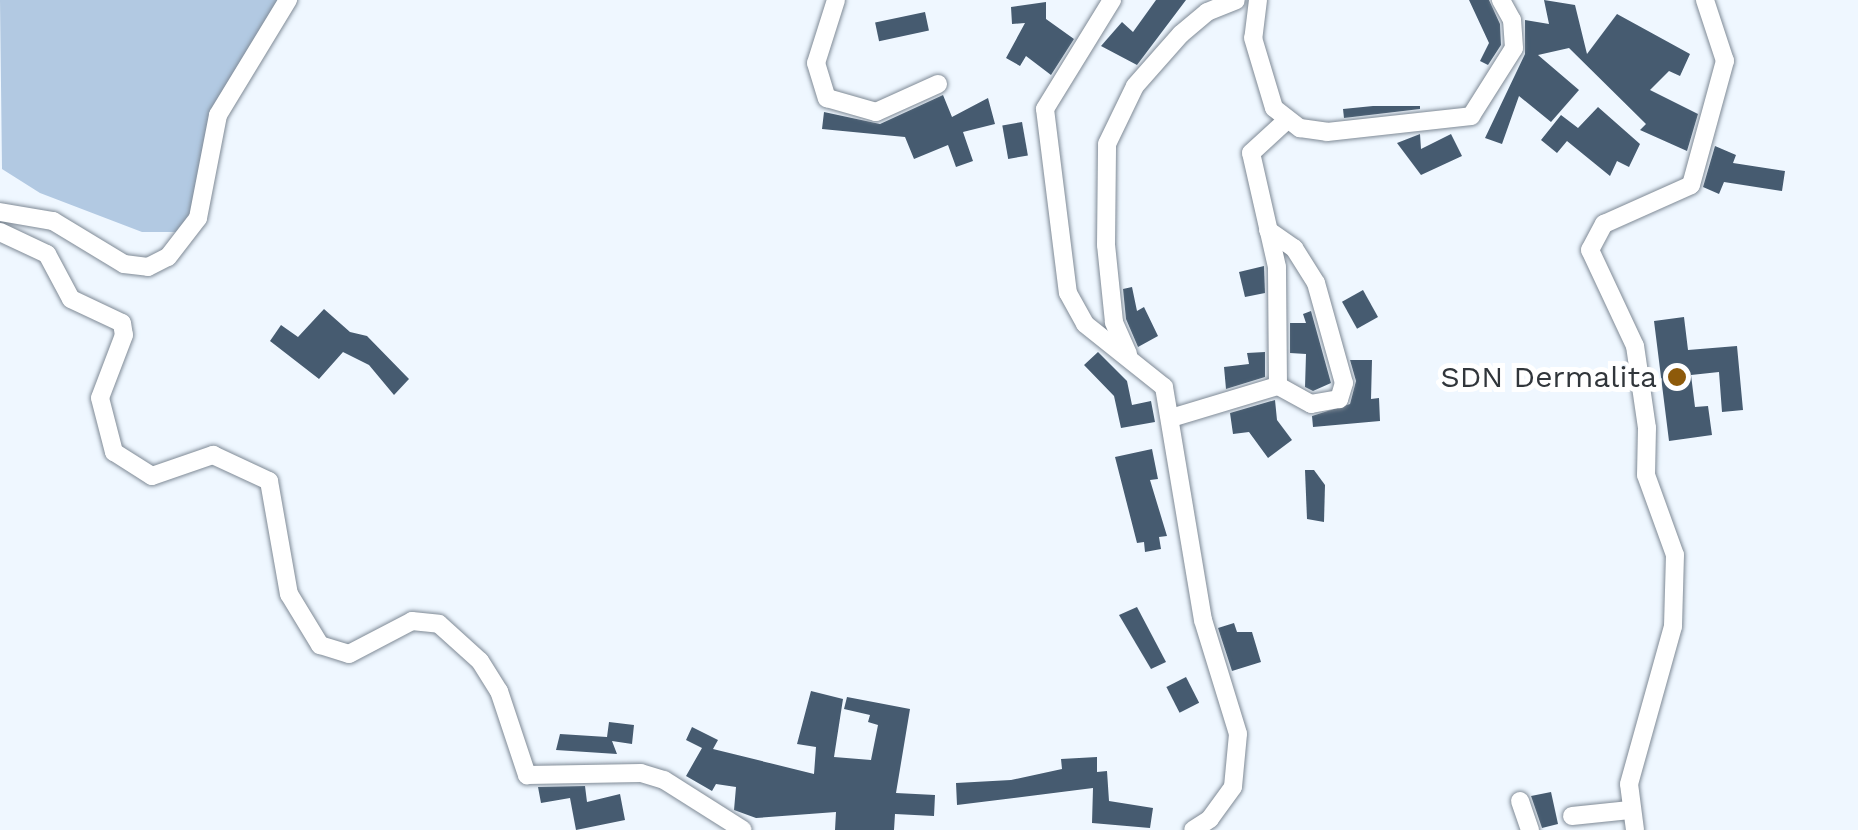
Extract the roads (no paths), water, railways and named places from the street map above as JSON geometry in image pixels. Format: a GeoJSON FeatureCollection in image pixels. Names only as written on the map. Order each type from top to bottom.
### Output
{"type":"FeatureCollection","features":[{"type":"Feature","properties":{"kind":"street"},"geometry":{"type":"LineString","coordinates":[[0,212],[53,221],[124,264],[148,266],[168,257],[198,218],[218,115],[288,0]]}},
{"type":"Feature","properties":{"kind":"street"},"geometry":{"type":"LineString","coordinates":[[836,0],[816,63],[826,98],[876,112],[938,84]]}},
{"type":"Feature","properties":{"kind":"street"},"geometry":{"type":"LineString","coordinates":[[1112,0],[1045,108],[1068,293],[1085,324],[1164,387],[1203,620],[1238,734],[1232,787],[1210,820],[1193,830]]}},
{"type":"Feature","properties":{"kind":"street"},"geometry":{"type":"LineString","coordinates":[[1128,355],[1114,322],[1106,245],[1107,144],[1135,86],[1181,34],[1206,12],[1236,0]]}},
{"type":"Feature","properties":{"kind":"street"},"geometry":{"type":"LineString","coordinates":[[1258,0],[1256,62],[1269,99],[1287,120],[1340,132],[1471,116],[1514,48],[1512,20],[1500,0]]}},
{"type":"Feature","properties":{"kind":"street"},"geometry":{"type":"LineString","coordinates":[[1635,830],[1630,810],[1634,758],[1672,626],[1676,580],[1666,525],[1646,476],[1647,428],[1634,346],[1590,250],[1604,224],[1691,186],[1725,61],[1705,0]]}},
{"type":"Feature","properties":{"kind":"street"},"geometry":{"type":"LineString","coordinates":[[1278,386],[1277,267],[1251,153],[1287,120]]}},
{"type":"Feature","properties":{"kind":"street"},"geometry":{"type":"LineString","coordinates":[[1170,418],[1278,386],[1311,404],[1338,399],[1344,383],[1316,284],[1294,248],[1268,230]]}},
{"type":"Feature","properties":{"kind":"street"},"geometry":{"type":"LineString","coordinates":[[0,232],[41,248],[71,300],[122,323],[100,398],[114,452],[152,476],[213,455],[269,482],[289,594],[320,644],[348,654],[412,621],[439,624],[480,662],[500,690],[528,775],[641,773],[664,780],[742,830]]}},
{"type":"Feature","properties":{"kind":"street"},"geometry":{"type":"LineString","coordinates":[[1520,801],[1530,830]]}},
{"type":"Feature","properties":{"kind":"street"},"geometry":{"type":"LineString","coordinates":[[1572,816],[1630,810]]}},
{"type":"Feature","properties":{"kind":"place","name":"SDN Dermalita"},"geometry":{"type":"Point","coordinates":[1677,377]}}]}
